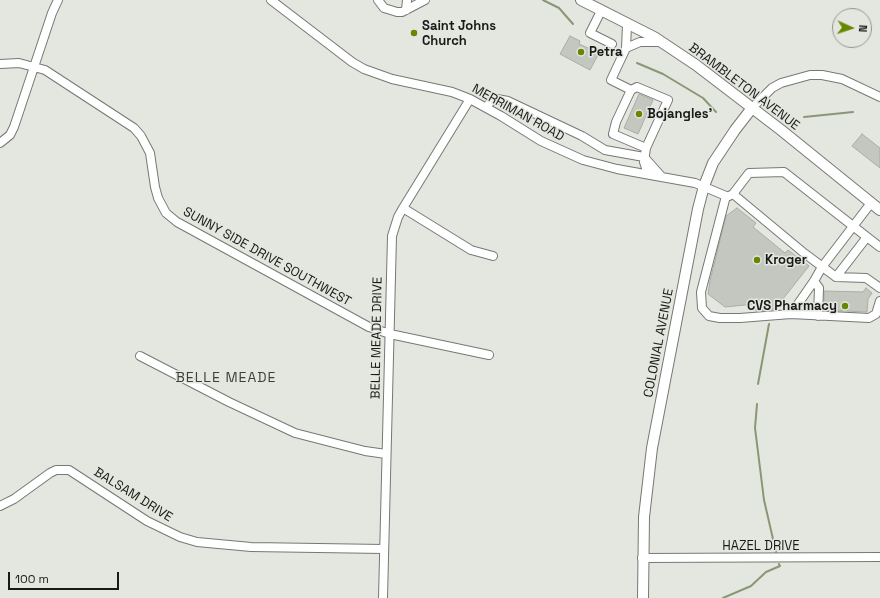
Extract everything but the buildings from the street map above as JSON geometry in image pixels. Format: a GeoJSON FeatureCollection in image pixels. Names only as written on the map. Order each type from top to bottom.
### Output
{"type":"FeatureCollection","features":[{"type":"Feature","properties":{"kind":"main road","name":"BRAMBLETON AVENUE"},"geometry":{"type":"LineString","coordinates":[[581,0],[661,42],[708,74],[880,210]]}},
{"type":"Feature","properties":{"kind":"main road","name":"COLONIAL AVENUE"},"geometry":{"type":"LineString","coordinates":[[643,598],[642,558],[644,517],[652,448],[691,242],[704,186],[719,152],[752,108]]}},
{"type":"Feature","properties":{"kind":"street"},"geometry":{"type":"LineString","coordinates":[[0,143],[10,134],[14,127],[52,13],[58,0]]}},
{"type":"Feature","properties":{"kind":"street","name":"MERRIMAN ROAD"},"geometry":{"type":"LineString","coordinates":[[271,0],[352,62],[364,69],[392,78],[452,92],[470,99],[487,107],[566,154],[600,165],[704,186],[730,195],[836,277]]}},
{"type":"Feature","properties":{"kind":"street"},"geometry":{"type":"LineString","coordinates":[[378,0],[384,8],[397,12],[406,10],[425,0]]}},
{"type":"Feature","properties":{"kind":"street"},"geometry":{"type":"LineString","coordinates":[[406,10],[407,0]]}},
{"type":"Feature","properties":{"kind":"street"},"geometry":{"type":"LineString","coordinates":[[601,11],[590,33],[612,44]]}},
{"type":"Feature","properties":{"kind":"street"},"geometry":{"type":"LineString","coordinates":[[627,25],[626,48],[611,80],[630,90]]}},
{"type":"Feature","properties":{"kind":"street"},"geometry":{"type":"LineString","coordinates":[[626,48],[640,42],[661,42]]}},
{"type":"Feature","properties":{"kind":"street","name":"SUNNY SIDE DRIVE SOUTHWEST"},"geometry":{"type":"LineString","coordinates":[[0,64],[19,63],[35,66],[55,76],[134,128],[141,136],[150,153],[158,198],[166,213],[177,222],[369,327],[390,334],[489,355]]}},
{"type":"Feature","properties":{"kind":"street"},"geometry":{"type":"LineString","coordinates":[[752,108],[765,93],[776,85],[798,77],[822,75],[842,79],[880,97]]}},
{"type":"Feature","properties":{"kind":"street"},"geometry":{"type":"LineString","coordinates":[[646,148],[614,134],[616,122],[630,90],[637,87],[668,100],[646,148],[644,166],[648,174]]}},
{"type":"Feature","properties":{"kind":"street","name":"BELLE MEADE DRIVE"},"geometry":{"type":"LineString","coordinates":[[383,598],[392,236],[398,217],[403,208],[470,99]]}},
{"type":"Feature","properties":{"kind":"street"},"geometry":{"type":"LineString","coordinates":[[487,107],[490,102],[497,99],[508,101],[582,136],[605,150],[644,157],[660,176]]}},
{"type":"Feature","properties":{"kind":"street"},"geometry":{"type":"LineString","coordinates":[[880,247],[852,227],[784,172],[748,173],[730,195],[701,292],[702,308],[709,316],[720,318],[791,314],[869,318],[876,314],[880,300]]}},
{"type":"Feature","properties":{"kind":"street"},"geometry":{"type":"LineString","coordinates":[[791,314],[822,267],[871,203]]}},
{"type":"Feature","properties":{"kind":"street"},"geometry":{"type":"LineString","coordinates":[[403,208],[471,250],[493,256]]}},
{"type":"Feature","properties":{"kind":"street"},"geometry":{"type":"LineString","coordinates":[[836,277],[867,237]]}},
{"type":"Feature","properties":{"kind":"street"},"geometry":{"type":"LineString","coordinates":[[836,277],[866,278],[880,288]]}},
{"type":"Feature","properties":{"kind":"street"},"geometry":{"type":"LineString","coordinates":[[814,281],[819,288],[818,316]]}},
{"type":"Feature","properties":{"kind":"street"},"geometry":{"type":"LineString","coordinates":[[140,356],[215,396],[295,432],[358,449],[386,454]]}},
{"type":"Feature","properties":{"kind":"street","name":"BALSAM DRIVE"},"geometry":{"type":"LineString","coordinates":[[0,506],[14,499],[50,473],[56,470],[70,470],[147,521],[180,537],[197,542],[251,547],[384,549]]}},
{"type":"Feature","properties":{"kind":"street","name":"HAZEL DRIVE"},"geometry":{"type":"LineString","coordinates":[[642,558],[880,557]]}},
{"type":"Feature","properties":{"kind":"waterway"},"geometry":{"type":"LineString","coordinates":[[543,0],[559,8],[573,24]]}},
{"type":"Feature","properties":{"kind":"waterway"},"geometry":{"type":"LineString","coordinates":[[637,63],[663,74],[703,98],[716,112]]}},
{"type":"Feature","properties":{"kind":"waterway"},"geometry":{"type":"LineString","coordinates":[[804,117],[853,112]]}},
{"type":"Feature","properties":{"kind":"waterway"},"geometry":{"type":"LineString","coordinates":[[758,384],[769,324]]}},
{"type":"Feature","properties":{"kind":"waterway"},"geometry":{"type":"LineString","coordinates":[[757,404],[755,428],[764,500],[776,552]]}},
{"type":"Feature","properties":{"kind":"waterway"},"geometry":{"type":"LineString","coordinates":[[723,598],[751,586],[766,572],[780,566],[779,564]]}},
{"type":"Feature","properties":{"kind":"place","name":"Saint Johns Church"},"geometry":{"type":"Point","coordinates":[414,33]}},
{"type":"Feature","properties":{"kind":"place","name":"Petra"},"geometry":{"type":"Point","coordinates":[581,52]}},
{"type":"Feature","properties":{"kind":"place","name":"Bojangles'"},"geometry":{"type":"Point","coordinates":[639,114]}},
{"type":"Feature","properties":{"kind":"place","name":"Kroger"},"geometry":{"type":"Point","coordinates":[757,260]}},
{"type":"Feature","properties":{"kind":"place","name":"CVS Pharmacy"},"geometry":{"type":"Point","coordinates":[845,306]}},
{"type":"Feature","properties":{"kind":"district","name":"BELLE MEADE"},"geometry":{"type":"Point","coordinates":[226,378]}}]}
